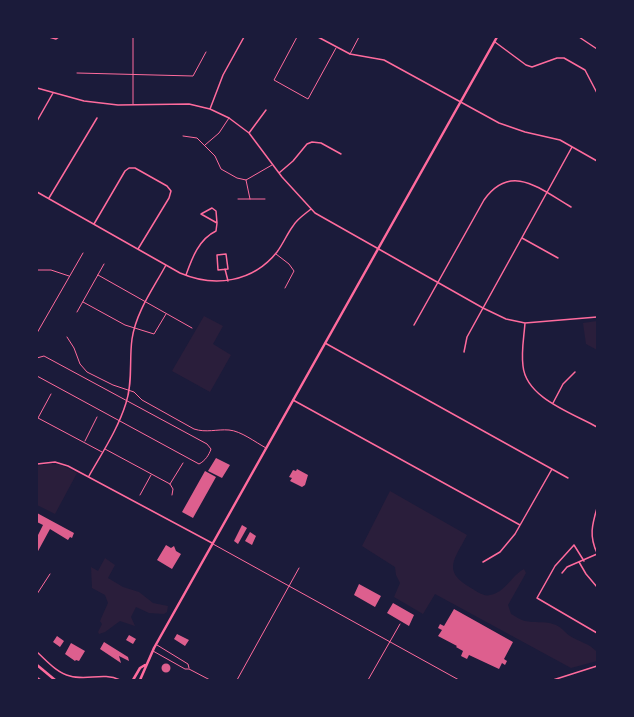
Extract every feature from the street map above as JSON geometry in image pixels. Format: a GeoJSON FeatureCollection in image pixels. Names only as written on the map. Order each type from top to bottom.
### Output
{"type":"FeatureCollection","features":[{"type":"Feature","properties":{"kind":"main road"},"geometry":{"type":"LineString","coordinates":[[140,680],[145,671],[145,665],[153,650],[497,37]]}},
{"type":"Feature","properties":{"kind":"main road"},"geometry":{"type":"LineString","coordinates":[[37,665],[55,680]]}},
{"type":"Feature","properties":{"kind":"main road"},"geometry":{"type":"LineString","coordinates":[[133,680],[140,668],[145,665]]}},
{"type":"Feature","properties":{"kind":"street"},"geometry":{"type":"LineString","coordinates":[[49,37],[56,39],[59,37]]}},
{"type":"Feature","properties":{"kind":"street"},"geometry":{"type":"LineString","coordinates":[[210,109],[223,75],[244,37]]}},
{"type":"Feature","properties":{"kind":"street"},"geometry":{"type":"LineString","coordinates":[[319,37],[350,54],[384,60],[499,122],[525,132],[560,140],[597,161]]}},
{"type":"Feature","properties":{"kind":"street"},"geometry":{"type":"LineString","coordinates":[[579,37],[597,49]]}},
{"type":"Feature","properties":{"kind":"street"},"geometry":{"type":"LineString","coordinates":[[495,42],[526,65],[532,67],[557,58],[564,58],[587,72],[597,93]]}},
{"type":"Feature","properties":{"kind":"street"},"geometry":{"type":"LineString","coordinates":[[37,88],[84,101],[118,106],[182,103],[210,109],[229,118],[248,133],[279,173],[311,209],[331,224],[483,308],[506,319],[525,323],[597,317]]}},
{"type":"Feature","properties":{"kind":"street"},"geometry":{"type":"LineString","coordinates":[[37,121],[53,93]]}},
{"type":"Feature","properties":{"kind":"street"},"geometry":{"type":"LineString","coordinates":[[248,133],[266,110]]}},
{"type":"Feature","properties":{"kind":"street"},"geometry":{"type":"LineString","coordinates":[[49,198],[97,118]]}},
{"type":"Feature","properties":{"kind":"street"},"geometry":{"type":"LineString","coordinates":[[279,173],[293,161],[307,144],[312,142],[321,143],[341,154]]}},
{"type":"Feature","properties":{"kind":"street"},"geometry":{"type":"LineString","coordinates":[[464,352],[467,337],[572,147]]}},
{"type":"Feature","properties":{"kind":"street"},"geometry":{"type":"LineString","coordinates":[[94,224],[125,171],[130,168],[135,168],[161,182],[171,191],[169,198],[138,249]]}},
{"type":"Feature","properties":{"kind":"street"},"geometry":{"type":"LineString","coordinates":[[414,325],[484,200],[492,189],[502,182],[516,180],[528,183],[571,207]]}},
{"type":"Feature","properties":{"kind":"street"},"geometry":{"type":"LineString","coordinates":[[37,192],[166,265],[186,275],[204,280],[228,281],[252,273],[276,253],[295,223],[311,209]]}},
{"type":"Feature","properties":{"kind":"street"},"geometry":{"type":"LineString","coordinates":[[186,275],[193,255],[208,235],[216,231],[217,223],[216,211],[212,208],[201,214],[217,223]]}},
{"type":"Feature","properties":{"kind":"street"},"geometry":{"type":"LineString","coordinates":[[522,238],[558,258]]}},
{"type":"Feature","properties":{"kind":"street"},"geometry":{"type":"LineString","coordinates":[[226,254],[228,269],[225,269],[218,270],[217,255],[226,254]]}},
{"type":"Feature","properties":{"kind":"street"},"geometry":{"type":"LineString","coordinates":[[89,476],[119,421],[127,401],[134,328],[146,301],[166,265]]}},
{"type":"Feature","properties":{"kind":"street"},"geometry":{"type":"LineString","coordinates":[[225,269],[228,281]]}},
{"type":"Feature","properties":{"kind":"street"},"geometry":{"type":"LineString","coordinates":[[525,323],[523,367],[526,380],[536,393],[597,427]]}},
{"type":"Feature","properties":{"kind":"street"},"geometry":{"type":"LineString","coordinates":[[325,343],[568,478]]}},
{"type":"Feature","properties":{"kind":"street"},"geometry":{"type":"LineString","coordinates":[[553,403],[563,384],[575,372]]}},
{"type":"Feature","properties":{"kind":"street"},"geometry":{"type":"LineString","coordinates":[[293,400],[520,525]]}},
{"type":"Feature","properties":{"kind":"street"},"geometry":{"type":"LineString","coordinates":[[37,464],[48,462],[61,463],[89,476],[212,544]]}},
{"type":"Feature","properties":{"kind":"street"},"geometry":{"type":"LineString","coordinates":[[483,562],[500,552],[515,534],[552,468]]}},
{"type":"Feature","properties":{"kind":"street"},"geometry":{"type":"LineString","coordinates":[[562,573],[567,567],[584,561],[597,553],[594,546],[591,527],[597,508]]}},
{"type":"Feature","properties":{"kind":"street"},"geometry":{"type":"LineString","coordinates":[[584,561],[574,545],[555,566],[537,598],[597,633]]}},
{"type":"Feature","properties":{"kind":"street"},"geometry":{"type":"LineString","coordinates":[[579,562],[586,574],[597,587]]}},
{"type":"Feature","properties":{"kind":"street"},"geometry":{"type":"LineString","coordinates":[[37,652],[65,675],[81,678],[104,676],[120,680]]}},
{"type":"Feature","properties":{"kind":"street"},"geometry":{"type":"LineString","coordinates":[[553,680],[597,666]]}},
{"type":"Feature","properties":{"kind":"street"},"geometry":{"type":"LineString","coordinates":[[568,675],[570,680]]}},
{"type":"Feature","properties":{"kind":"lane"},"geometry":{"type":"LineString","coordinates":[[133,37],[134,105]]}},
{"type":"Feature","properties":{"kind":"lane"},"geometry":{"type":"LineString","coordinates":[[297,37],[274,80],[308,98],[336,47]]}},
{"type":"Feature","properties":{"kind":"lane"},"geometry":{"type":"LineString","coordinates":[[350,54],[359,37]]}},
{"type":"Feature","properties":{"kind":"lane"},"geometry":{"type":"LineString","coordinates":[[77,73],[193,76],[206,52]]}},
{"type":"Feature","properties":{"kind":"lane"},"geometry":{"type":"LineString","coordinates":[[204,145],[219,133],[229,118]]}},
{"type":"Feature","properties":{"kind":"lane"},"geometry":{"type":"LineString","coordinates":[[183,136],[193,136],[216,156],[221,169],[237,178],[246,180],[273,165]]}},
{"type":"Feature","properties":{"kind":"lane"},"geometry":{"type":"LineString","coordinates":[[246,180],[250,199]]}},
{"type":"Feature","properties":{"kind":"lane"},"geometry":{"type":"LineString","coordinates":[[238,199],[265,199]]}},
{"type":"Feature","properties":{"kind":"lane"},"geometry":{"type":"LineString","coordinates":[[37,333],[83,253]]}},
{"type":"Feature","properties":{"kind":"lane"},"geometry":{"type":"LineString","coordinates":[[276,253],[289,264],[294,271],[285,288]]}},
{"type":"Feature","properties":{"kind":"lane"},"geometry":{"type":"LineString","coordinates":[[78,312],[104,264]]}},
{"type":"Feature","properties":{"kind":"lane"},"geometry":{"type":"LineString","coordinates":[[37,270],[51,270],[69,276]]}},
{"type":"Feature","properties":{"kind":"lane"},"geometry":{"type":"LineString","coordinates":[[98,275],[192,328]]}},
{"type":"Feature","properties":{"kind":"lane"},"geometry":{"type":"LineString","coordinates":[[83,302],[134,328],[155,333],[166,313]]}},
{"type":"Feature","properties":{"kind":"lane"},"geometry":{"type":"LineString","coordinates":[[67,336],[74,348],[80,364],[87,372],[113,385],[134,392],[142,400],[194,429],[201,431],[229,430],[236,432],[266,448]]}},
{"type":"Feature","properties":{"kind":"lane"},"geometry":{"type":"LineString","coordinates":[[37,358],[44,356],[207,444],[211,449],[210,452],[206,459],[199,464],[37,376]]}},
{"type":"Feature","properties":{"kind":"lane"},"geometry":{"type":"LineString","coordinates":[[51,394],[38,418],[102,452]]}},
{"type":"Feature","properties":{"kind":"lane"},"geometry":{"type":"LineString","coordinates":[[84,442],[98,417]]}},
{"type":"Feature","properties":{"kind":"lane"},"geometry":{"type":"LineString","coordinates":[[104,449],[170,484],[173,489],[172,495]]}},
{"type":"Feature","properties":{"kind":"lane"},"geometry":{"type":"LineString","coordinates":[[170,484],[183,463]]}},
{"type":"Feature","properties":{"kind":"lane"},"geometry":{"type":"LineString","coordinates":[[140,495],[151,474]]}},
{"type":"Feature","properties":{"kind":"lane"},"geometry":{"type":"LineString","coordinates":[[212,544],[289,585],[459,680]]}},
{"type":"Feature","properties":{"kind":"lane"},"geometry":{"type":"LineString","coordinates":[[237,680],[299,568]]}},
{"type":"Feature","properties":{"kind":"lane"},"geometry":{"type":"LineString","coordinates":[[37,594],[50,574]]}},
{"type":"Feature","properties":{"kind":"lane"},"geometry":{"type":"LineString","coordinates":[[368,680],[400,624]]}},
{"type":"Feature","properties":{"kind":"lane"},"geometry":{"type":"LineString","coordinates":[[156,645],[188,664],[189,669]]}},
{"type":"Feature","properties":{"kind":"lane"},"geometry":{"type":"LineString","coordinates":[[153,650],[185,669],[189,669],[210,680]]}},
{"type":"Feature","properties":{"kind":"shaded area"},"geometry":{"type":"Polygon","coordinates":[[[204,316],[223,326],[213,344],[231,355],[210,392],[172,371],[204,316]]]}},
{"type":"Feature","properties":{"kind":"shaded area"},"geometry":{"type":"Polygon","coordinates":[[[597,321],[597,350],[586,344],[583,323],[597,321]]]}},
{"type":"Feature","properties":{"kind":"shaded area"},"geometry":{"type":"Polygon","coordinates":[[[51,464],[61,465],[77,473],[55,514],[37,505],[37,466],[51,464]]]}},
{"type":"Feature","properties":{"kind":"shaded area"},"geometry":{"type":"Polygon","coordinates":[[[390,491],[467,535],[455,558],[453,570],[462,582],[478,592],[488,595],[495,594],[524,569],[526,573],[508,605],[511,614],[525,621],[549,623],[558,626],[570,636],[594,649],[597,652],[597,661],[571,668],[435,594],[423,614],[394,597],[400,583],[396,575],[395,567],[362,546],[390,491]]]}},
{"type":"Feature","properties":{"kind":"shaded area"},"geometry":{"type":"Polygon","coordinates":[[[105,558],[115,565],[108,578],[123,587],[139,592],[153,603],[168,606],[167,612],[164,614],[149,613],[136,607],[131,617],[135,626],[120,621],[105,632],[99,634],[98,632],[102,624],[100,621],[108,603],[105,595],[92,588],[91,567],[98,571],[105,558]]]}},
{"type":"Feature","properties":{"kind":"building"},"geometry":{"type":"Polygon","coordinates":[[[216,458],[230,465],[222,478],[208,471],[216,458]]]}},
{"type":"Feature","properties":{"kind":"building"},"geometry":{"type":"Polygon","coordinates":[[[297,469],[308,475],[305,485],[302,487],[290,481],[292,478],[289,477],[293,470],[296,471],[297,469]]]}},
{"type":"Feature","properties":{"kind":"building"},"geometry":{"type":"Polygon","coordinates":[[[205,471],[216,477],[193,518],[182,512],[205,471]]]}},
{"type":"Feature","properties":{"kind":"building"},"geometry":{"type":"Polygon","coordinates":[[[37,513],[74,533],[72,538],[70,537],[68,540],[50,529],[37,553],[37,537],[43,525],[37,522],[37,513]]]}},
{"type":"Feature","properties":{"kind":"building"},"geometry":{"type":"Polygon","coordinates":[[[242,525],[247,528],[238,544],[234,541],[242,525]]]}},
{"type":"Feature","properties":{"kind":"building"},"geometry":{"type":"Polygon","coordinates":[[[250,532],[256,536],[252,545],[245,541],[250,532]]]}},
{"type":"Feature","properties":{"kind":"building"},"geometry":{"type":"Polygon","coordinates":[[[166,545],[171,548],[174,546],[176,551],[181,554],[172,569],[157,560],[166,545]]]}},
{"type":"Feature","properties":{"kind":"building"},"geometry":{"type":"Polygon","coordinates":[[[359,584],[381,596],[375,607],[354,595],[359,584]]]}},
{"type":"Feature","properties":{"kind":"building"},"geometry":{"type":"Polygon","coordinates":[[[393,603],[414,615],[409,626],[387,613],[393,603]]]}},
{"type":"Feature","properties":{"kind":"building"},"geometry":{"type":"Polygon","coordinates":[[[454,609],[513,642],[504,659],[507,661],[505,665],[502,663],[499,669],[469,655],[467,659],[461,656],[463,651],[456,647],[457,646],[438,636],[442,630],[438,628],[440,624],[444,626],[454,609]]]}},
{"type":"Feature","properties":{"kind":"building"},"geometry":{"type":"Polygon","coordinates":[[[177,634],[189,640],[185,646],[174,639],[177,634]]]}},
{"type":"Feature","properties":{"kind":"building"},"geometry":{"type":"Polygon","coordinates":[[[129,635],[136,639],[133,644],[126,640],[129,635]]]}},
{"type":"Feature","properties":{"kind":"building"},"geometry":{"type":"Polygon","coordinates":[[[57,636],[64,641],[60,647],[53,642],[57,636]]]}},
{"type":"Feature","properties":{"kind":"building"},"geometry":{"type":"Polygon","coordinates":[[[104,642],[128,657],[129,661],[119,656],[121,663],[100,649],[104,642]]]}},
{"type":"Feature","properties":{"kind":"building"},"geometry":{"type":"Polygon","coordinates":[[[71,643],[85,651],[79,661],[75,661],[65,654],[71,643]]]}},
{"type":"Feature","properties":{"kind":"building"},"geometry":{"type":"Polygon","coordinates":[[[164,664],[168,664],[170,668],[168,672],[164,672],[162,670],[162,666],[164,664]]]}}]}
